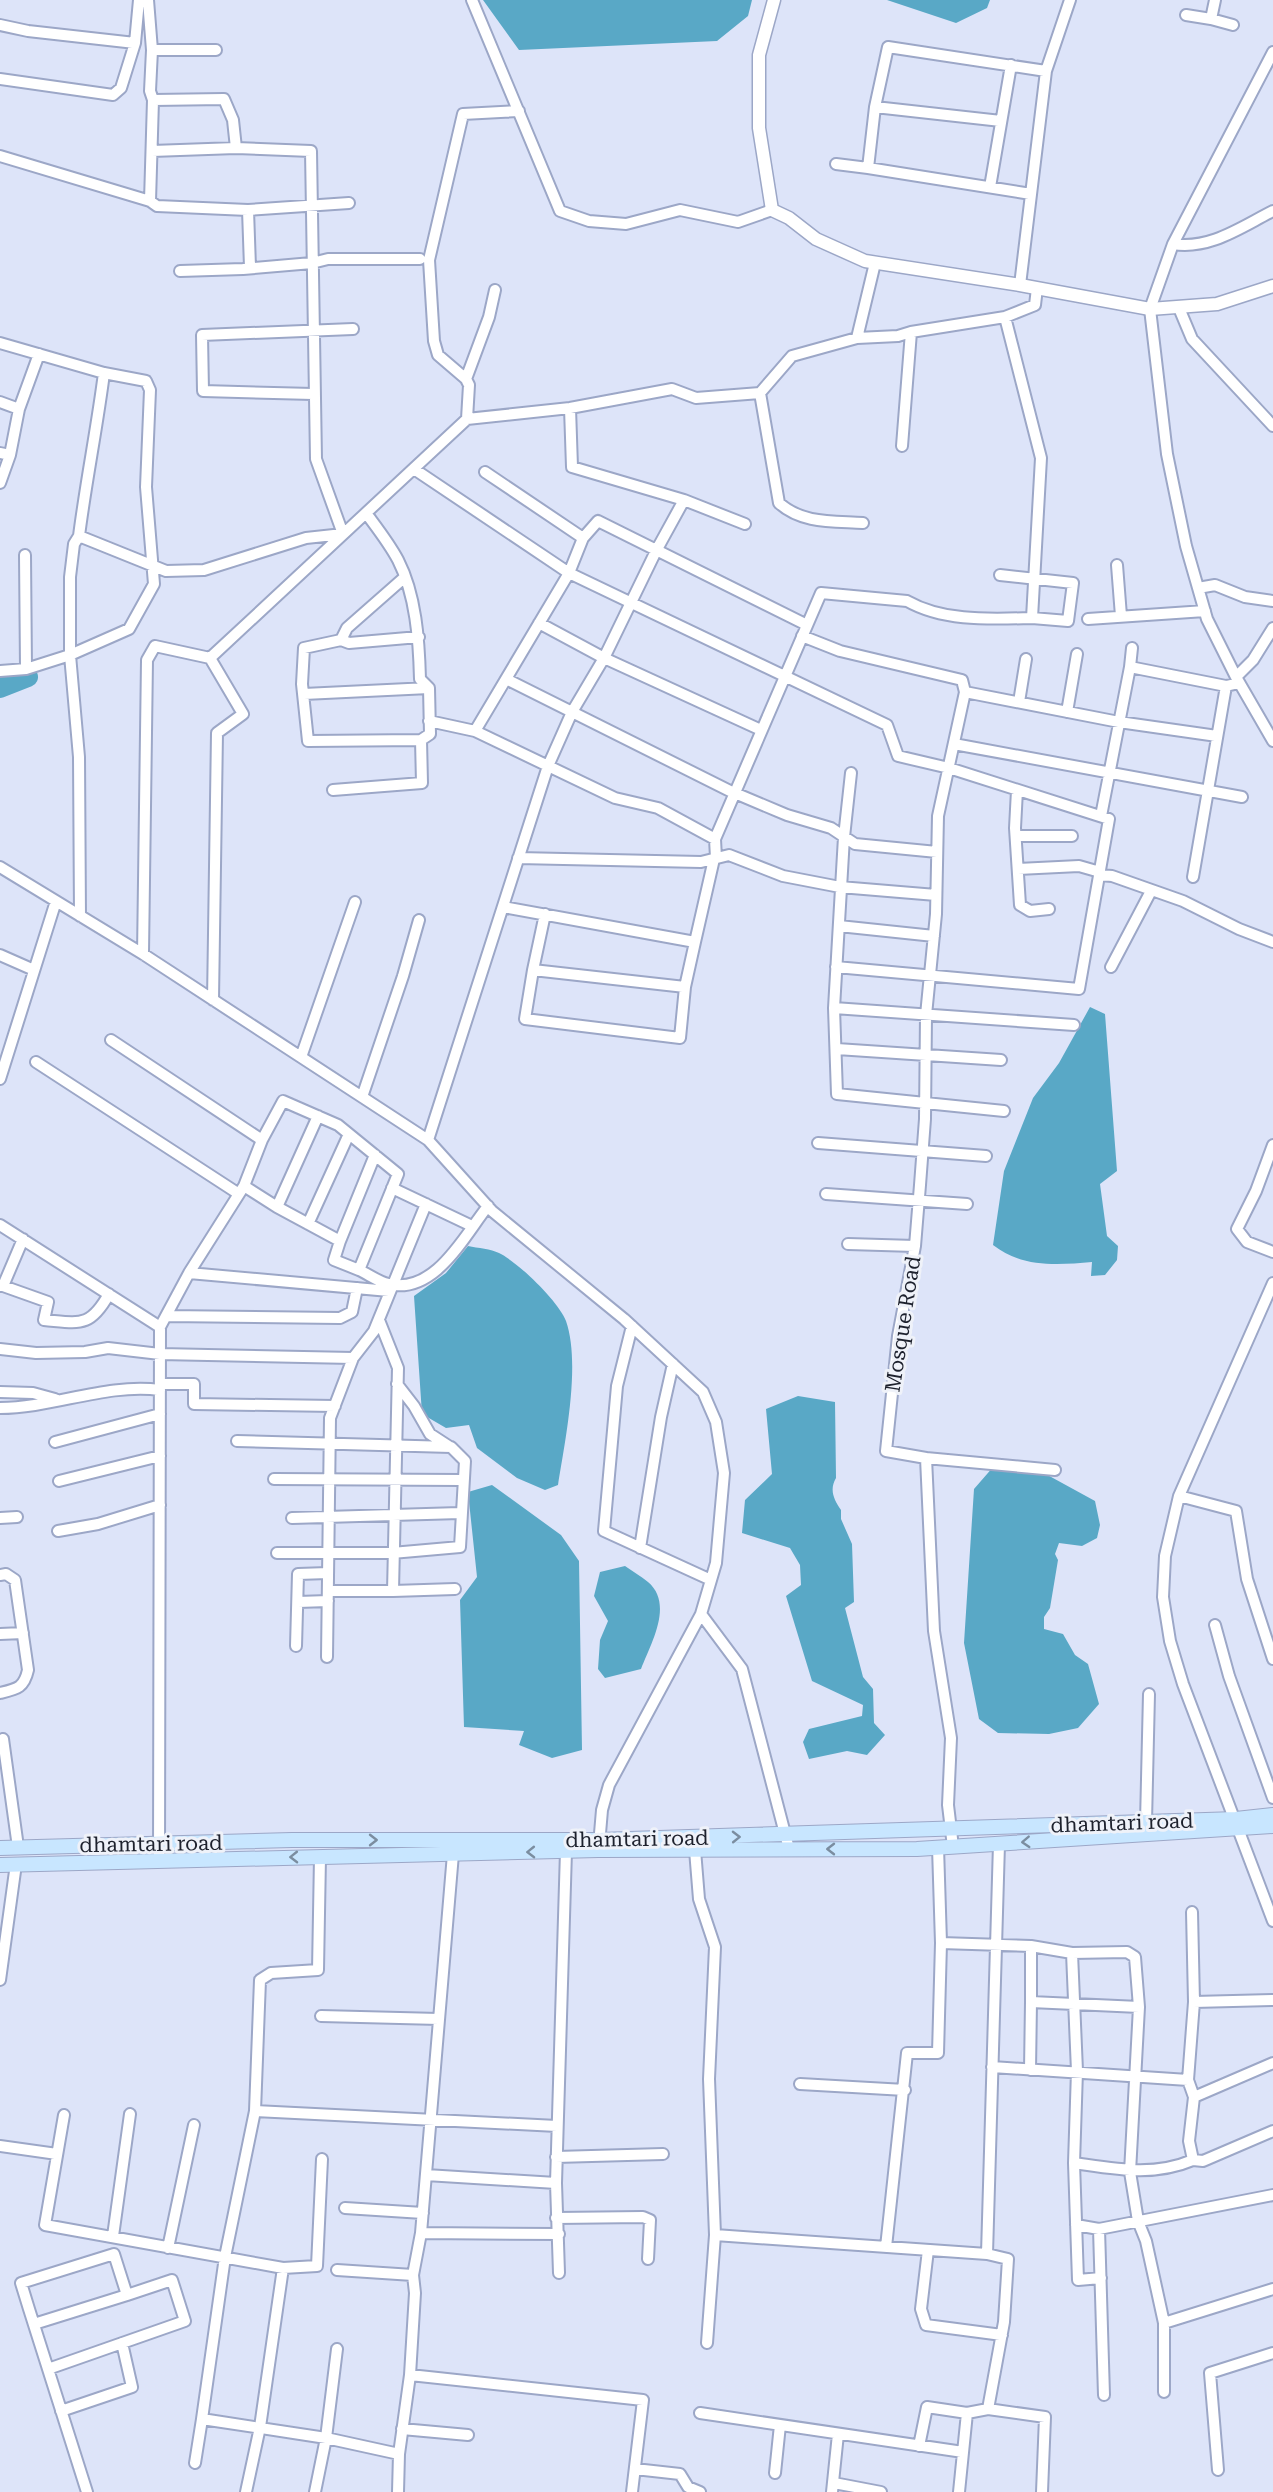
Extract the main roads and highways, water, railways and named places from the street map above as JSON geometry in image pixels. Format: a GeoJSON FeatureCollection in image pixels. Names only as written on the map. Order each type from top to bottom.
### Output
{"type":"FeatureCollection","features":[{"type":"Feature","properties":{"kind":"main road","name":"dhamtari road"},"geometry":{"type":"LineString","coordinates":[[0,1848],[292,1840],[599,1845],[787,1842],[951,1830],[1146,1822],[1238,1824],[1273,1815]]}},
{"type":"Feature","properties":{"kind":"main road"},"geometry":{"type":"LineString","coordinates":[[0,1865],[566,1851],[599,1845],[695,1850],[787,1842],[953,1847],[1238,1824],[1273,1826]]}},
{"type":"Feature","properties":{"kind":"water"},"geometry":{"type":"Polygon","coordinates":[[[483,0],[752,0],[748,16],[717,41],[519,50],[483,0]]]}},
{"type":"Feature","properties":{"kind":"water"},"geometry":{"type":"Polygon","coordinates":[[[887,0],[990,0],[987,8],[956,23],[887,0]]]}},
{"type":"Feature","properties":{"kind":"water"},"geometry":{"type":"Polygon","coordinates":[[[1090,1007],[1105,1014],[1117,1171],[1100,1184],[1107,1236],[1118,1246],[1117,1260],[1105,1275],[1091,1276],[1092,1262],[1053,1264],[1028,1261],[1016,1258],[993,1245],[1004,1171],[1033,1098],[1059,1063],[1090,1007]]]}},
{"type":"Feature","properties":{"kind":"water"},"geometry":{"type":"Polygon","coordinates":[[[468,1246],[496,1252],[507,1258],[537,1283],[566,1321],[572,1359],[568,1425],[558,1485],[545,1490],[517,1478],[477,1448],[469,1425],[446,1428],[422,1414],[414,1296],[446,1273],[468,1246]]]}},
{"type":"Feature","properties":{"kind":"water"},"geometry":{"type":"Polygon","coordinates":[[[798,1396],[835,1402],[836,1478],[833,1491],[834,1499],[841,1510],[841,1519],[852,1544],[854,1602],[845,1608],[863,1677],[873,1689],[874,1723],[885,1735],[867,1755],[847,1751],[809,1759],[803,1742],[809,1729],[862,1716],[863,1705],[812,1681],[786,1596],[801,1585],[800,1565],[790,1548],[742,1533],[745,1500],[772,1474],[766,1409],[798,1396]]]}},
{"type":"Feature","properties":{"kind":"water"},"geometry":{"type":"Polygon","coordinates":[[[994,1466],[1042,1472],[1095,1501],[1100,1525],[1097,1538],[1082,1546],[1059,1543],[1055,1554],[1058,1560],[1050,1608],[1044,1617],[1044,1629],[1063,1634],[1075,1655],[1088,1664],[1099,1704],[1078,1728],[1049,1734],[998,1733],[979,1719],[964,1643],[974,1489],[994,1466]]]}},
{"type":"Feature","properties":{"kind":"water"},"geometry":{"type":"Polygon","coordinates":[[[492,1485],[561,1535],[579,1561],[582,1750],[552,1758],[519,1745],[524,1731],[464,1727],[460,1600],[477,1577],[468,1492],[492,1485]]]}},
{"type":"Feature","properties":{"kind":"water"},"geometry":{"type":"Polygon","coordinates":[[[625,1566],[648,1582],[656,1591],[660,1612],[658,1624],[641,1669],[605,1678],[598,1669],[600,1640],[608,1621],[594,1596],[600,1572],[625,1566]]]}},
{"type":"Feature","properties":{"kind":"waterway"},"geometry":{"type":"LineString","coordinates":[[0,688],[28,677]]}}]}
